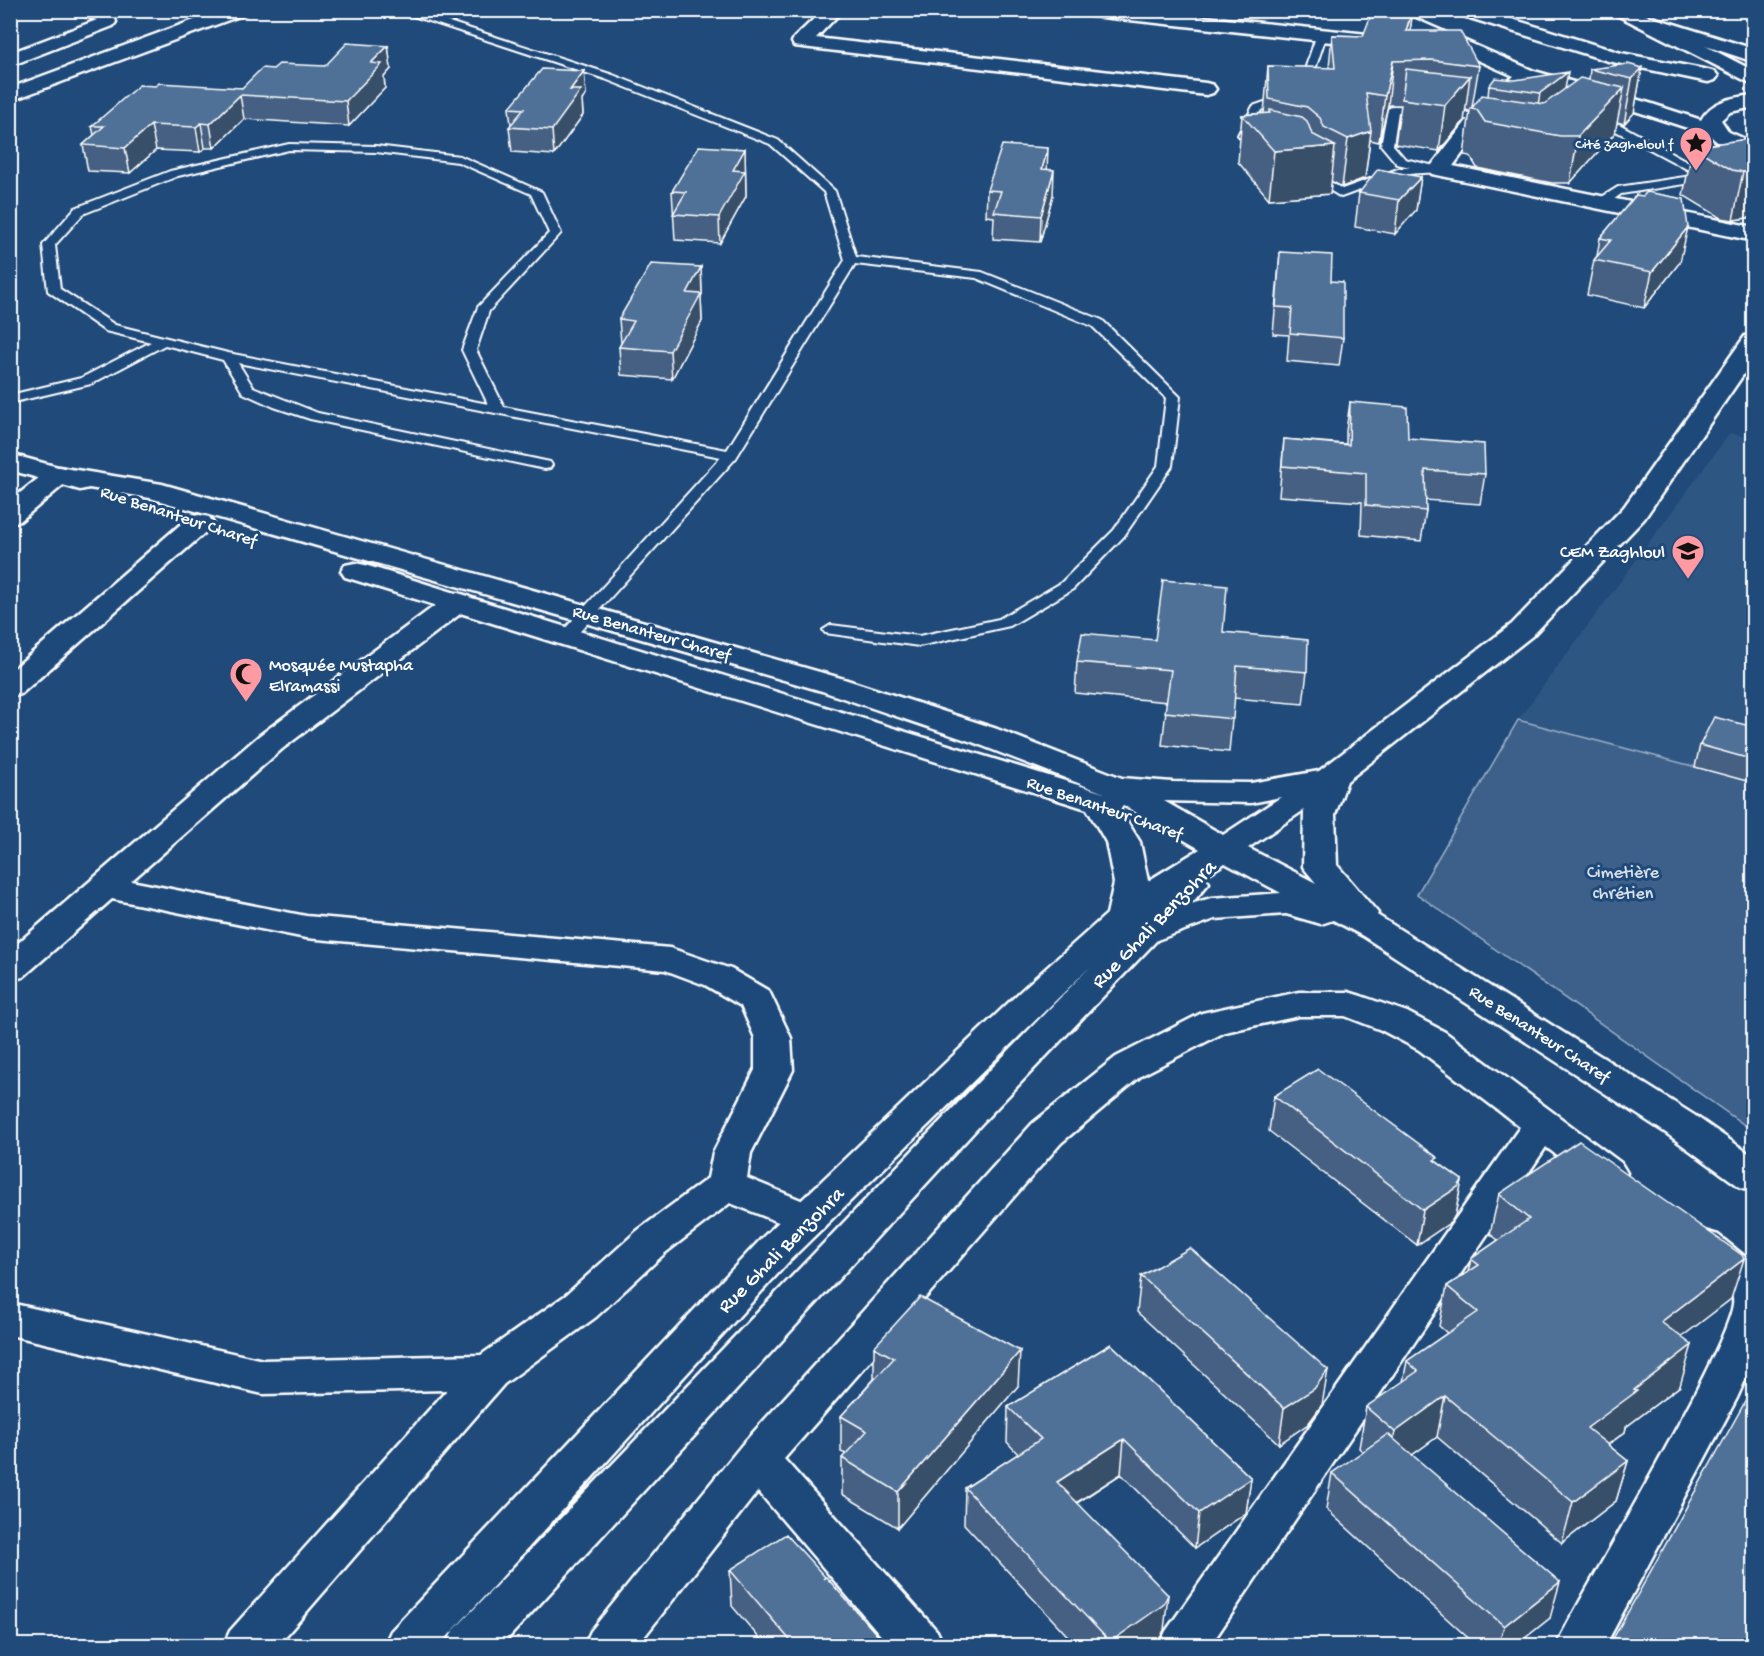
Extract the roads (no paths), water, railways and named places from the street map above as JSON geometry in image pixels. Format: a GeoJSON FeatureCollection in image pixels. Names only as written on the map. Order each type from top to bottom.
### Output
{"type":"FeatureCollection","features":[{"type":"Feature","properties":{"kind":"street"},"geometry":{"type":"LineString","coordinates":[[10,60],[107,22],[107,17],[85,10]]}},
{"type":"Feature","properties":{"kind":"street"},"geometry":{"type":"LineString","coordinates":[[10,95],[239,10]]}},
{"type":"Feature","properties":{"kind":"street"},"geometry":{"type":"LineString","coordinates":[[834,10],[801,42],[1206,89]]}},
{"type":"Feature","properties":{"kind":"street"},"geometry":{"type":"LineString","coordinates":[[1083,10],[1201,16],[1321,36],[1468,50]]}},
{"type":"Feature","properties":{"kind":"street"},"geometry":{"type":"LineString","coordinates":[[1378,10],[1527,75],[1642,107],[1718,117],[1754,100]]}},
{"type":"Feature","properties":{"kind":"street"},"geometry":{"type":"LineString","coordinates":[[1463,10],[1603,54],[1680,72],[1708,76]]}},
{"type":"Feature","properties":{"kind":"street"},"geometry":{"type":"LineString","coordinates":[[1522,10],[1603,54]]}},
{"type":"Feature","properties":{"kind":"street"},"geometry":{"type":"LineString","coordinates":[[1748,10],[1754,13]]}},
{"type":"Feature","properties":{"kind":"street"},"geometry":{"type":"LineString","coordinates":[[1628,14],[1754,79]]}},
{"type":"Feature","properties":{"kind":"street"},"geometry":{"type":"LineString","coordinates":[[1628,14],[1754,56]]}},
{"type":"Feature","properties":{"kind":"street"},"geometry":{"type":"LineString","coordinates":[[1685,45],[1708,76],[1725,138],[1754,150]]}},
{"type":"Feature","properties":{"kind":"street"},"geometry":{"type":"LineString","coordinates":[[1527,75],[1439,170],[1754,234]]}},
{"type":"Feature","properties":{"kind":"street","name":"Rue Ghali Benzohra"},"geometry":{"type":"LineString","coordinates":[[408,1646],[778,1247],[1037,996],[1134,926],[1224,849],[1332,777],[1522,630],[1634,513],[1754,341]]}},
{"type":"Feature","properties":{"kind":"street","name":"Rue Benanteur Charef"},"geometry":{"type":"LineString","coordinates":[[10,462],[59,475],[199,523],[458,602],[1106,794]]}},
{"type":"Feature","properties":{"kind":"street"},"geometry":{"type":"LineString","coordinates":[[10,515],[59,475]]}},
{"type":"Feature","properties":{"kind":"street","name":"Rue Benanteur Charef"},"geometry":{"type":"LineString","coordinates":[[59,475],[153,490],[833,685],[986,736],[1224,849],[1375,928],[1680,1124],[1754,1177]]}},
{"type":"Feature","properties":{"kind":"street"},"geometry":{"type":"LineString","coordinates":[[10,688],[199,523]]}},
{"type":"Feature","properties":{"kind":"street"},"geometry":{"type":"LineString","coordinates":[[10,969],[271,742],[458,602]]}},
{"type":"Feature","properties":{"kind":"street"},"geometry":{"type":"LineString","coordinates":[[1332,777],[1251,793],[1106,794],[1123,842],[1131,883],[1134,926],[1211,909],[1287,903],[1375,928]]}},
{"type":"Feature","properties":{"kind":"street"},"geometry":{"type":"LineString","coordinates":[[1332,777],[1319,815],[1320,867],[1375,928]]}},
{"type":"Feature","properties":{"kind":"street"},"geometry":{"type":"LineString","coordinates":[[106,887],[306,927],[670,959],[718,977],[756,999],[773,1038],[774,1070],[732,1153],[726,1185],[651,1242],[581,1306],[489,1372],[247,1646]]}},
{"type":"Feature","properties":{"kind":"street","name":"Rue Ghali Benzohra"},"geometry":{"type":"LineString","coordinates":[[471,1646],[962,1122],[1134,926]]}},
{"type":"Feature","properties":{"kind":"street"},"geometry":{"type":"LineString","coordinates":[[608,1646],[757,1459],[1047,1133],[1129,1066],[1215,1022],[1299,1004],[1348,1004],[1394,1021],[1432,1041],[1638,1196]]}},
{"type":"Feature","properties":{"kind":"street"},"geometry":{"type":"LineString","coordinates":[[1183,1646],[1542,1124]]}},
{"type":"Feature","properties":{"kind":"street"},"geometry":{"type":"LineString","coordinates":[[726,1185],[809,1219]]}},
{"type":"Feature","properties":{"kind":"street"},"geometry":{"type":"LineString","coordinates":[[1580,1646],[1729,1406],[1749,1322],[1754,1300],[1746,1281],[1734,1268],[1676,1225]]}},
{"type":"Feature","properties":{"kind":"street"},"geometry":{"type":"LineString","coordinates":[[10,1319],[263,1377],[489,1372]]}},
{"type":"Feature","properties":{"kind":"street"},"geometry":{"type":"LineString","coordinates":[[757,1459],[920,1646]]}},
{"type":"Feature","properties":{"kind":"lane"},"geometry":{"type":"LineString","coordinates":[[400,10],[609,77],[774,142],[828,191],[851,260]]}},
{"type":"Feature","properties":{"kind":"lane"},"geometry":{"type":"LineString","coordinates":[[1250,148],[1243,133],[1257,108],[1303,93],[1321,36]]}},
{"type":"Feature","properties":{"kind":"lane"},"geometry":{"type":"LineString","coordinates":[[1439,170],[1401,162],[1387,144],[1393,109],[1426,110],[1475,129]]}},
{"type":"Feature","properties":{"kind":"lane"},"geometry":{"type":"LineString","coordinates":[[1580,120],[1615,126],[1710,177],[1618,191],[1601,203]]}},
{"type":"Feature","properties":{"kind":"lane"},"geometry":{"type":"LineString","coordinates":[[498,409],[469,350],[483,310],[555,233],[536,192],[460,159],[376,149],[289,147],[174,173],[79,211],[49,245],[54,291],[110,328],[228,357],[730,454]]}},
{"type":"Feature","properties":{"kind":"lane"},"geometry":{"type":"LineString","coordinates":[[1309,165],[1312,177],[1341,194],[1402,171],[1439,170]]}},
{"type":"Feature","properties":{"kind":"lane"},"geometry":{"type":"LineString","coordinates":[[568,635],[730,454],[851,260]]}},
{"type":"Feature","properties":{"kind":"lane"},"geometry":{"type":"LineString","coordinates":[[831,630],[919,641],[1004,623],[1067,586],[1119,533],[1166,466],[1173,397],[1097,323],[978,275],[851,260]]}},
{"type":"Feature","properties":{"kind":"lane"},"geometry":{"type":"LineString","coordinates":[[10,399],[86,381],[163,341]]}},
{"type":"Feature","properties":{"kind":"lane"},"geometry":{"type":"LineString","coordinates":[[228,357],[248,390],[279,404],[315,416],[545,465]]}},
{"type":"Feature","properties":{"kind":"place","name":"Cité zagheloul f"},"geometry":{"type":"Point","coordinates":[1696,172]}},
{"type":"Feature","properties":{"kind":"place","name":"CEM Zaghloul"},"geometry":{"type":"Point","coordinates":[1688,580]}},
{"type":"Feature","properties":{"kind":"place","name":"Mosquée Mustapha Elramassi"},"geometry":{"type":"Point","coordinates":[246,703]}},
{"type":"Feature","properties":{"kind":"park label","name":"Cimetière chrétien"},"geometry":{"type":"Point","coordinates":[1623,881]}}]}
